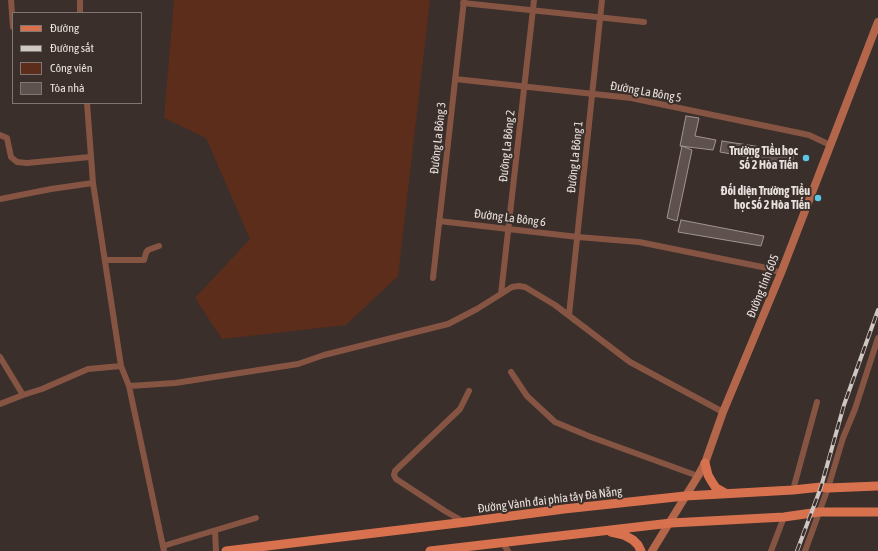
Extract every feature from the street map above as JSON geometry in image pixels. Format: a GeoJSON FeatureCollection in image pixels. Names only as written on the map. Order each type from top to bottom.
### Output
{"type":"FeatureCollection","features":[{"type":"Feature","properties":{"kind":"main road","name":"Đường tỉnh 605"},"geometry":{"type":"LineString","coordinates":[[652,551],[705,463],[723,412],[781,273],[878,22]]}},
{"type":"Feature","properties":{"kind":"main road"},"geometry":{"type":"LineString","coordinates":[[705,463],[708,475],[716,488],[725,493]]}},
{"type":"Feature","properties":{"kind":"main road","name":"Đường Vành đai phía tây Đà Nẵng"},"geometry":{"type":"LineString","coordinates":[[226,551],[564,509],[685,496],[794,490],[821,487],[878,486]]}},
{"type":"Feature","properties":{"kind":"main road"},"geometry":{"type":"LineString","coordinates":[[430,551],[670,523],[784,517],[819,512],[878,512]]}},
{"type":"Feature","properties":{"kind":"main road"},"geometry":{"type":"LineString","coordinates":[[602,530],[624,535],[633,540],[641,551]]}},
{"type":"Feature","properties":{"kind":"street"},"geometry":{"type":"LineString","coordinates":[[11,0],[12,14]]}},
{"type":"Feature","properties":{"kind":"street"},"geometry":{"type":"LineString","coordinates":[[80,0],[80,12]]}},
{"type":"Feature","properties":{"kind":"street","name":"Đường La Bông 2"},"geometry":{"type":"LineString","coordinates":[[501,294],[534,0]]}},
{"type":"Feature","properties":{"kind":"street","name":"Đường La Bông 1"},"geometry":{"type":"LineString","coordinates":[[568,315],[578,237],[602,0]]}},
{"type":"Feature","properties":{"kind":"street"},"geometry":{"type":"LineString","coordinates":[[464,1],[644,22]]}},
{"type":"Feature","properties":{"kind":"street","name":"Đường La Bông 3"},"geometry":{"type":"LineString","coordinates":[[433,278],[464,1]]}},
{"type":"Feature","properties":{"kind":"street","name":"Đường La Bông 5"},"geometry":{"type":"LineString","coordinates":[[455,79],[631,98],[809,135],[830,145]]}},
{"type":"Feature","properties":{"kind":"street"},"geometry":{"type":"LineString","coordinates":[[87,104],[93,183],[121,366],[129,386],[164,549],[256,518]]}},
{"type":"Feature","properties":{"kind":"street"},"geometry":{"type":"LineString","coordinates":[[0,136],[7,138],[11,157],[17,162],[27,163],[90,157]]}},
{"type":"Feature","properties":{"kind":"street"},"geometry":{"type":"LineString","coordinates":[[0,199],[51,189],[93,183]]}},
{"type":"Feature","properties":{"kind":"street","name":"Đường La Bông 6"},"geometry":{"type":"LineString","coordinates":[[439,221],[578,237],[639,242],[767,268],[781,273]]}},
{"type":"Feature","properties":{"kind":"street"},"geometry":{"type":"LineString","coordinates":[[105,260],[144,260],[148,250],[159,246]]}},
{"type":"Feature","properties":{"kind":"street"},"geometry":{"type":"LineString","coordinates":[[129,386],[175,383],[298,364],[324,354],[448,324],[477,309],[512,287],[522,286],[555,305],[630,362],[723,412]]}},
{"type":"Feature","properties":{"kind":"street"},"geometry":{"type":"LineString","coordinates":[[805,551],[828,488],[843,438],[855,409],[878,338]]}},
{"type":"Feature","properties":{"kind":"street"},"geometry":{"type":"LineString","coordinates":[[0,356],[23,395]]}},
{"type":"Feature","properties":{"kind":"street"},"geometry":{"type":"LineString","coordinates":[[0,404],[42,389],[88,368],[121,366]]}},
{"type":"Feature","properties":{"kind":"street"},"geometry":{"type":"LineString","coordinates":[[512,372],[527,396],[555,422],[591,437],[698,476]]}},
{"type":"Feature","properties":{"kind":"street"},"geometry":{"type":"LineString","coordinates":[[466,522],[396,479],[394,475],[395,470],[460,409],[469,390]]}},
{"type":"Feature","properties":{"kind":"street"},"geometry":{"type":"LineString","coordinates":[[794,490],[817,402]]}},
{"type":"Feature","properties":{"kind":"street"},"geometry":{"type":"LineString","coordinates":[[771,551],[784,517]]}},
{"type":"Feature","properties":{"kind":"street"},"geometry":{"type":"LineString","coordinates":[[215,531],[216,551]]}},
{"type":"Feature","properties":{"kind":"street"},"geometry":{"type":"LineString","coordinates":[[502,542],[508,551]]}},
{"type":"Feature","properties":{"kind":"green space"},"geometry":{"type":"Polygon","coordinates":[[[174,0],[430,0],[398,276],[346,325],[222,339],[195,298],[250,239],[206,138],[164,118],[174,0]]]}},
{"type":"Feature","properties":{"kind":"building"},"geometry":{"type":"Polygon","coordinates":[[[686,116],[699,118],[695,136],[716,140],[713,150],[680,146],[686,116]]]}},
{"type":"Feature","properties":{"kind":"building"},"geometry":{"type":"Polygon","coordinates":[[[722,141],[794,152],[792,165],[720,152],[722,141]]]}},
{"type":"Feature","properties":{"kind":"building"},"geometry":{"type":"Polygon","coordinates":[[[682,146],[692,150],[677,221],[667,218],[682,146]]]}},
{"type":"Feature","properties":{"kind":"building"},"geometry":{"type":"Polygon","coordinates":[[[681,220],[764,236],[761,246],[678,232],[681,220]]]}},
{"type":"Feature","properties":{"kind":"railway"},"geometry":{"type":"LineString","coordinates":[[797,551],[821,487],[844,405],[878,310]]}},
{"type":"Feature","properties":{"kind":"place","name":"Trường Tiểu học Số 2 Hòa Tiến"},"geometry":{"type":"Point","coordinates":[806,158]}},
{"type":"Feature","properties":{"kind":"place","name":"Đối diện Trường Tiểu học Số 2 Hòa Tiến"},"geometry":{"type":"Point","coordinates":[818,198]}}]}
